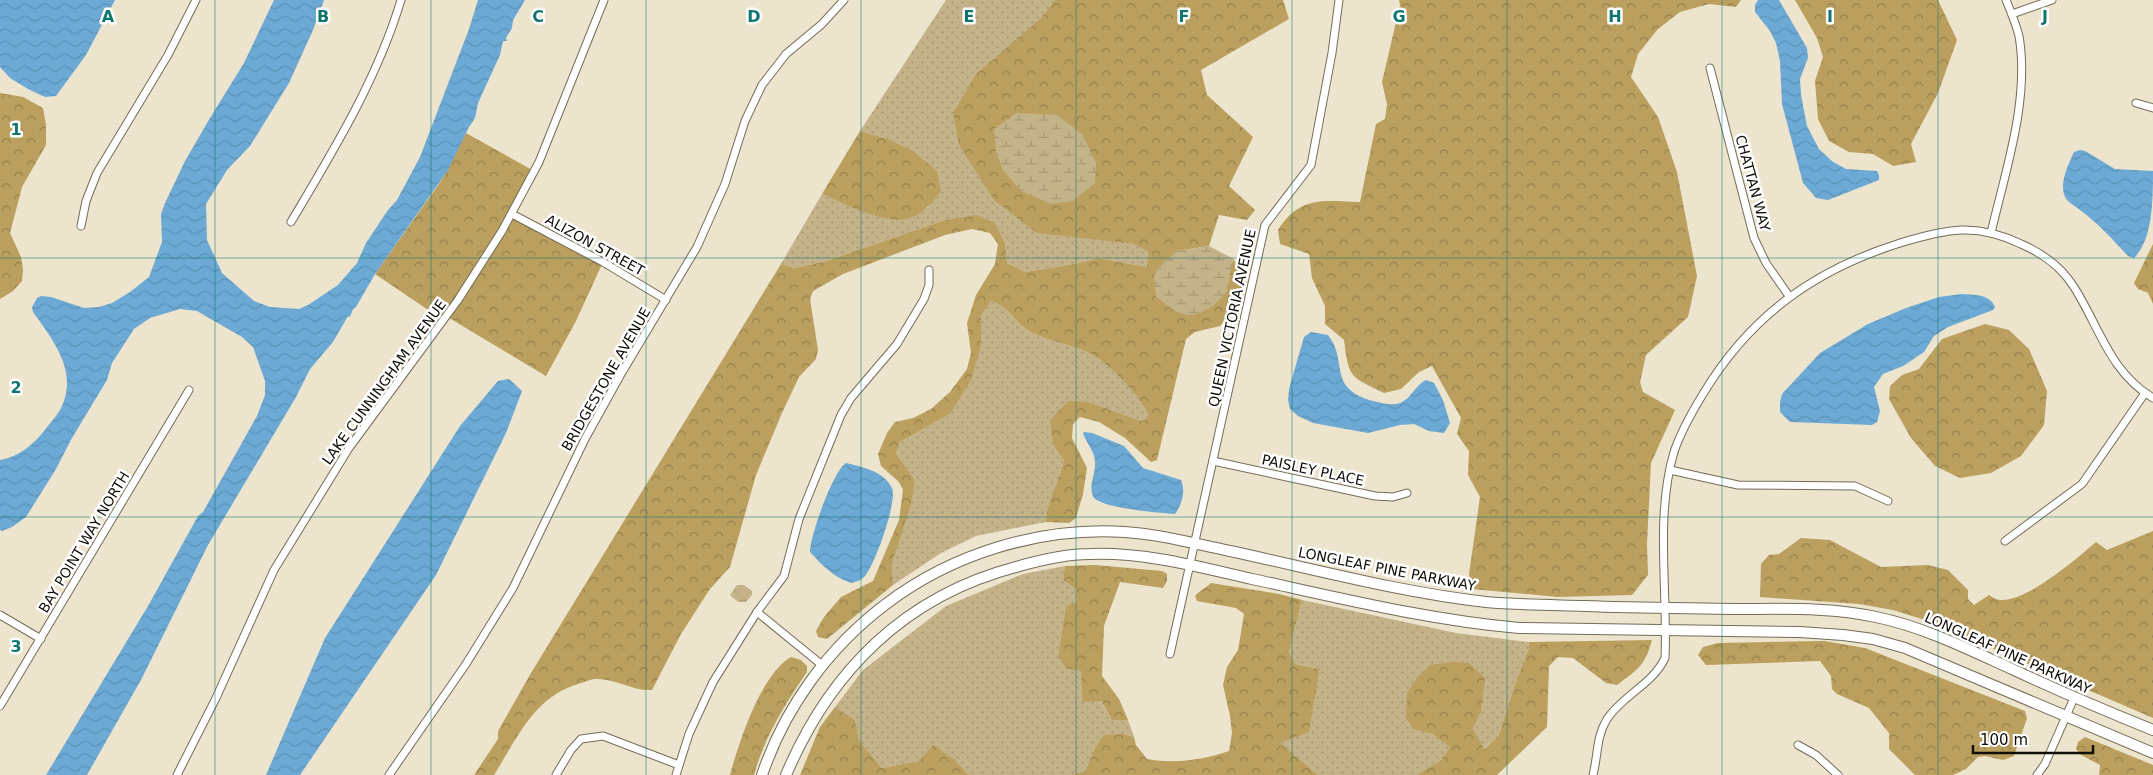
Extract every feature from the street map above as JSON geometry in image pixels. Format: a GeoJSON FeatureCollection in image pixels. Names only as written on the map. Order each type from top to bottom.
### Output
{"type":"FeatureCollection","features":[{"type":"Feature","properties":{"kind":"main road","name":"LONGLEAF PINE PARKWAY"},"geometry":{"type":"LineString","coordinates":[[762,775],[789,714],[822,665],[846,638],[903,591],[967,558],[998,548],[1039,537],[1094,532],[1143,533],[1448,597],[1520,605],[1801,609],[1845,612],[1878,617],[1912,626],[1942,637],[2074,698],[2153,730]]}},
{"type":"Feature","properties":{"kind":"main road"},"geometry":{"type":"LineString","coordinates":[[786,775],[809,725],[840,679],[862,654],[916,610],[983,577],[1043,559],[1099,554],[1140,556],[1188,565],[1445,620],[1519,628],[1800,632],[1843,635],[1873,640],[1933,659],[2153,754]]}},
{"type":"Feature","properties":{"kind":"street"},"geometry":{"type":"LineString","coordinates":[[81,226],[86,201],[97,173],[168,56],[196,0]]}},
{"type":"Feature","properties":{"kind":"street"},"geometry":{"type":"LineString","coordinates":[[290,222],[340,140],[363,96],[401,0]]}},
{"type":"Feature","properties":{"kind":"street","name":"LAKE CUNNINGHAM AVENUE"},"geometry":{"type":"LineString","coordinates":[[177,775],[205,720],[243,634],[278,563],[350,448],[458,300],[512,214],[539,162],[604,0]]}},
{"type":"Feature","properties":{"kind":"street","name":"BRIDGESTONE AVENUE"},"geometry":{"type":"LineString","coordinates":[[389,775],[499,613],[585,440],[682,275],[712,217],[725,184],[745,121],[762,85],[786,54],[822,24],[844,0]]}},
{"type":"Feature","properties":{"kind":"street","name":"QUEEN VICTORIA AVENUE"},"geometry":{"type":"LineString","coordinates":[[1170,654],[1188,565],[1265,224],[1311,165],[1332,53],[1338,0]]}},
{"type":"Feature","properties":{"kind":"street"},"geometry":{"type":"LineString","coordinates":[[1991,233],[2007,168],[2021,93],[2022,65],[2019,36],[2006,0]]}},
{"type":"Feature","properties":{"kind":"street"},"geometry":{"type":"LineString","coordinates":[[2012,14],[2052,0]]}},
{"type":"Feature","properties":{"kind":"street","name":"CHATTAN WAY"},"geometry":{"type":"LineString","coordinates":[[1710,68],[1754,238],[1766,263],[1789,296]]}},
{"type":"Feature","properties":{"kind":"street"},"geometry":{"type":"LineString","coordinates":[[2136,103],[2153,108]]}},
{"type":"Feature","properties":{"kind":"street","name":"ALIZON STREET"},"geometry":{"type":"LineString","coordinates":[[512,214],[603,262],[666,300]]}},
{"type":"Feature","properties":{"kind":"street"},"geometry":{"type":"LineString","coordinates":[[1593,775],[1597,742],[1606,721],[1625,698],[1660,668],[1665,658],[1665,495],[1675,450],[1687,422],[1709,385],[1732,353],[1755,327],[1789,296],[1823,275],[1855,259],[1894,245],[1950,230],[1965,229],[1991,233],[2021,244],[2039,254],[2057,268],[2073,286],[2105,348],[2116,365],[2145,393],[2153,398]]}},
{"type":"Feature","properties":{"kind":"street"},"geometry":{"type":"LineString","coordinates":[[676,775],[689,734],[714,682],[758,612],[784,576],[798,519],[841,415],[851,398],[898,344],[924,299],[930,284],[929,270]]}},
{"type":"Feature","properties":{"kind":"street","name":"BAY POINT WAY NORTH"},"geometry":{"type":"LineString","coordinates":[[0,706],[189,390]]}},
{"type":"Feature","properties":{"kind":"street"},"geometry":{"type":"LineString","coordinates":[[2005,541],[2082,484],[2145,393]]}},
{"type":"Feature","properties":{"kind":"street","name":"PAISLEY PLACE"},"geometry":{"type":"LineString","coordinates":[[1213,461],[1375,496],[1393,497],[1407,493]]}},
{"type":"Feature","properties":{"kind":"street"},"geometry":{"type":"LineString","coordinates":[[1670,470],[1738,485],[1855,486],[1888,502]]}},
{"type":"Feature","properties":{"kind":"street"},"geometry":{"type":"LineString","coordinates":[[758,612],[822,665]]}},
{"type":"Feature","properties":{"kind":"street"},"geometry":{"type":"LineString","coordinates":[[0,615],[41,638]]}},
{"type":"Feature","properties":{"kind":"street"},"geometry":{"type":"LineString","coordinates":[[2036,775],[2045,764],[2074,698]]}},
{"type":"Feature","properties":{"kind":"street"},"geometry":{"type":"LineString","coordinates":[[556,775],[571,750],[581,739],[603,736],[679,765]]}},
{"type":"Feature","properties":{"kind":"street"},"geometry":{"type":"LineString","coordinates":[[1798,745],[1816,755],[1838,775]]}},
{"type":"Feature","properties":{"kind":"green space"},"geometry":{"type":"Polygon","coordinates":[[[946,0],[1055,0],[1040,19],[959,145],[1095,239],[1134,244],[1148,252],[1147,267],[1098,258],[1026,272],[1007,263],[1005,243],[995,223],[945,220],[826,261],[795,268],[781,264],[822,194],[890,219],[910,218],[929,207],[888,139],[860,131],[946,0]]]}},
{"type":"Feature","properties":{"kind":"green space"},"geometry":{"type":"Polygon","coordinates":[[[1055,0],[1283,0],[1289,19],[1201,70],[1207,95],[1253,137],[1229,186],[1255,210],[1247,220],[1219,215],[1209,246],[1177,251],[1226,292],[1230,268],[1234,259],[1243,284],[1240,305],[1220,326],[1195,332],[1186,339],[1157,460],[1151,462],[1125,438],[1099,422],[1080,417],[1073,424],[1072,438],[1087,468],[1083,494],[1076,518],[1069,523],[1046,522],[1050,499],[1064,461],[1053,445],[1050,420],[1068,401],[1089,402],[1141,421],[1146,419],[1148,414],[1137,397],[1121,379],[1095,356],[1029,331],[1003,307],[991,301],[981,316],[981,346],[971,380],[950,414],[900,442],[896,453],[915,480],[911,504],[892,563],[893,585],[827,639],[818,637],[816,631],[824,617],[841,597],[873,581],[899,520],[903,490],[899,482],[881,466],[878,454],[887,433],[895,422],[913,418],[931,409],[950,392],[967,369],[971,353],[967,323],[976,295],[995,264],[998,244],[990,233],[972,229],[945,235],[843,274],[813,291],[810,299],[818,350],[816,359],[799,377],[756,475],[730,567],[710,589],[681,634],[652,690],[637,689],[602,679],[595,679],[565,689],[539,708],[529,720],[494,775],[474,775],[498,739],[498,731],[531,673],[781,264],[795,268],[826,261],[945,220],[976,215],[995,223],[1005,243],[1007,263],[1026,272],[1098,258],[1147,267],[1148,252],[1134,244],[1037,233],[994,200],[959,145],[953,113],[976,74],[1040,19],[1055,0]]]}},
{"type":"Feature","properties":{"kind":"green space"},"geometry":{"type":"Polygon","coordinates":[[[1399,0],[1741,0],[1736,7],[1709,4],[1680,12],[1658,29],[1638,54],[1631,77],[1658,117],[1677,172],[1697,276],[1688,317],[1646,355],[1640,382],[1643,392],[1675,410],[1651,463],[1647,544],[1648,575],[1632,595],[1558,597],[1472,589],[1469,574],[1480,497],[1468,475],[1469,451],[1457,434],[1461,418],[1432,366],[1419,372],[1401,389],[1384,393],[1353,375],[1348,362],[1344,340],[1325,324],[1325,306],[1312,278],[1309,254],[1280,244],[1278,230],[1286,219],[1304,205],[1324,201],[1360,202],[1376,124],[1385,119],[1387,104],[1382,82],[1400,5],[1399,0]]]}},
{"type":"Feature","properties":{"kind":"green space"},"geometry":{"type":"Polygon","coordinates":[[[1795,0],[1938,0],[1957,40],[1938,93],[1911,144],[1916,162],[1893,166],[1873,154],[1849,152],[1829,141],[1818,119],[1815,81],[1823,57],[1817,38],[1795,0]]]}},
{"type":"Feature","properties":{"kind":"green space"},"geometry":{"type":"Polygon","coordinates":[[[0,93],[23,97],[43,108],[46,125],[46,145],[22,187],[10,233],[21,257],[22,281],[13,291],[0,299],[0,93]]]}},
{"type":"Feature","properties":{"kind":"green space"},"geometry":{"type":"Polygon","coordinates":[[[1017,113],[1057,115],[1082,134],[1096,163],[1095,183],[1073,201],[1051,204],[1021,191],[1003,170],[996,152],[994,129],[1017,113]]]}},
{"type":"Feature","properties":{"kind":"green space"},"geometry":{"type":"Polygon","coordinates":[[[860,131],[888,139],[913,151],[937,171],[941,191],[924,210],[910,218],[900,220],[889,219],[853,208],[822,194],[860,131]]]}},
{"type":"Feature","properties":{"kind":"green space"},"geometry":{"type":"Polygon","coordinates":[[[466,133],[534,171],[512,213],[603,262],[576,321],[546,376],[446,316],[443,320],[375,274],[441,181],[466,133]]]}},
{"type":"Feature","properties":{"kind":"green space"},"geometry":{"type":"Polygon","coordinates":[[[2153,244],[2153,304],[2148,293],[2138,289],[2134,283],[2153,244]]]}},
{"type":"Feature","properties":{"kind":"green space"},"geometry":{"type":"Polygon","coordinates":[[[1209,246],[1234,259],[1227,289],[1219,301],[1205,311],[1185,315],[1156,297],[1154,276],[1158,268],[1177,251],[1209,246]]]}},
{"type":"Feature","properties":{"kind":"green space"},"geometry":{"type":"Polygon","coordinates":[[[991,301],[1003,307],[1029,331],[1095,356],[1121,379],[1137,397],[1148,414],[1146,419],[1141,421],[1089,402],[1053,445],[1064,461],[1050,499],[1046,522],[976,536],[941,553],[893,585],[892,563],[915,480],[896,453],[900,442],[950,414],[981,346],[981,316],[991,301]]]}},
{"type":"Feature","properties":{"kind":"green space"},"geometry":{"type":"Polygon","coordinates":[[[1985,324],[2009,330],[2029,349],[2047,391],[2044,425],[2021,456],[1991,473],[1960,478],[1935,466],[1911,438],[1889,399],[1890,386],[1902,375],[1919,369],[1942,339],[1985,324]]]}},
{"type":"Feature","properties":{"kind":"green space"},"geometry":{"type":"Polygon","coordinates":[[[2153,531],[2153,718],[1928,621],[1893,610],[1859,604],[1760,597],[1761,564],[1769,555],[1779,554],[1801,538],[1830,540],[1881,567],[1928,565],[1948,570],[1968,590],[1968,599],[1974,605],[1989,595],[2000,600],[2011,599],[2024,594],[2051,578],[2096,542],[2107,550],[2153,531]]]}},
{"type":"Feature","properties":{"kind":"green space"},"geometry":{"type":"Polygon","coordinates":[[[1095,565],[1162,571],[1167,574],[1167,581],[1163,588],[1120,582],[1104,626],[1102,676],[1119,699],[1128,720],[1112,720],[1101,701],[1083,702],[1081,671],[1066,668],[1058,656],[1066,606],[1077,602],[1077,590],[1063,580],[1065,566],[1095,565]]]}},
{"type":"Feature","properties":{"kind":"green space"},"geometry":{"type":"Polygon","coordinates":[[[1065,566],[1063,580],[1077,590],[1077,602],[1066,607],[1058,656],[1066,667],[1082,671],[1112,720],[1128,720],[1134,737],[1124,734],[1095,748],[1085,771],[1070,775],[969,775],[955,760],[919,761],[882,768],[859,740],[855,720],[835,707],[863,670],[946,606],[1023,574],[1065,566]]]}},
{"type":"Feature","properties":{"kind":"green space"},"geometry":{"type":"Polygon","coordinates":[[[1211,583],[1279,594],[1302,600],[1289,652],[1295,664],[1320,669],[1309,732],[1280,743],[1318,775],[1070,775],[1085,771],[1095,748],[1104,735],[1124,734],[1134,737],[1136,745],[1147,759],[1189,760],[1229,751],[1232,733],[1223,685],[1227,667],[1238,650],[1244,614],[1236,608],[1197,601],[1195,596],[1211,583]]]}},
{"type":"Feature","properties":{"kind":"green space"},"geometry":{"type":"Polygon","coordinates":[[[737,585],[744,585],[752,591],[752,595],[746,602],[738,602],[730,595],[737,585]]]}},
{"type":"Feature","properties":{"kind":"green space"},"geometry":{"type":"Polygon","coordinates":[[[1302,600],[1456,633],[1529,642],[1529,648],[1499,735],[1483,749],[1473,729],[1481,712],[1407,706],[1408,721],[1412,727],[1433,735],[1450,747],[1441,760],[1416,775],[1318,775],[1279,743],[1309,731],[1320,669],[1295,664],[1289,652],[1302,600]]]}},
{"type":"Feature","properties":{"kind":"green space"},"geometry":{"type":"Polygon","coordinates":[[[1652,640],[1647,656],[1640,666],[1617,685],[1606,683],[1573,658],[1558,657],[1549,666],[1547,727],[1497,775],[1416,775],[1441,760],[1450,747],[1432,734],[1413,729],[1406,719],[1407,693],[1417,678],[1430,665],[1452,662],[1469,663],[1485,678],[1481,712],[1473,729],[1484,749],[1499,735],[1529,648],[1529,642],[1652,640]]]}},
{"type":"Feature","properties":{"kind":"green space"},"geometry":{"type":"Polygon","coordinates":[[[1824,641],[1865,648],[2025,711],[2027,718],[2014,756],[2003,760],[1985,756],[1978,757],[1966,769],[1953,775],[1915,775],[1889,749],[1889,733],[1869,708],[1837,694],[1832,689],[1831,676],[1820,661],[1706,665],[1698,655],[1703,647],[1718,643],[1824,641]]]}},
{"type":"Feature","properties":{"kind":"green space"},"geometry":{"type":"Polygon","coordinates":[[[791,657],[801,660],[807,666],[807,672],[776,722],[763,748],[754,775],[730,775],[745,728],[761,693],[780,666],[791,657]]]}},
{"type":"Feature","properties":{"kind":"green space"},"geometry":{"type":"Polygon","coordinates":[[[835,707],[855,720],[859,740],[882,768],[919,761],[933,745],[955,760],[969,775],[800,775],[820,727],[835,707]]]}},
{"type":"Feature","properties":{"kind":"green space"},"geometry":{"type":"Polygon","coordinates":[[[2085,737],[2153,765],[2153,775],[2099,775],[2100,765],[2081,755],[2076,749],[2078,742],[2085,737]]]}},
{"type":"Feature","properties":{"kind":"water"},"geometry":{"type":"Polygon","coordinates":[[[0,0],[115,0],[86,55],[56,96],[45,97],[10,78],[0,67],[0,0]]]}},
{"type":"Feature","properties":{"kind":"water"},"geometry":{"type":"Polygon","coordinates":[[[274,0],[324,0],[313,30],[289,83],[250,146],[227,170],[206,204],[207,240],[222,273],[254,301],[270,307],[299,309],[338,285],[357,263],[366,243],[397,200],[420,157],[469,29],[478,0],[525,0],[513,20],[512,28],[506,38],[507,41],[503,41],[500,55],[478,103],[475,118],[448,170],[375,274],[333,342],[310,369],[296,397],[208,545],[142,678],[87,775],[46,775],[148,606],[257,416],[265,395],[265,381],[253,347],[242,337],[197,311],[180,309],[150,318],[134,329],[112,363],[107,380],[26,517],[12,527],[2,531],[0,530],[0,460],[25,450],[44,431],[60,410],[67,383],[66,370],[56,346],[33,312],[32,307],[37,298],[41,296],[51,297],[84,308],[99,307],[112,303],[149,277],[162,242],[161,214],[165,203],[185,161],[244,63],[274,0]]]}},
{"type":"Feature","properties":{"kind":"water"},"geometry":{"type":"Polygon","coordinates":[[[1758,0],[1779,0],[1807,48],[1808,58],[1800,79],[1801,95],[1807,126],[1819,149],[1833,162],[1846,169],[1877,171],[1879,180],[1828,200],[1816,198],[1803,183],[1782,104],[1780,61],[1776,43],[1770,31],[1755,12],[1755,5],[1758,0]]]}},
{"type":"Feature","properties":{"kind":"water"},"geometry":{"type":"Polygon","coordinates":[[[2085,151],[2115,169],[2153,171],[2151,218],[2145,241],[2134,258],[2128,256],[2099,226],[2065,197],[2063,184],[2066,172],[2074,152],[2085,151]]]}},
{"type":"Feature","properties":{"kind":"water"},"geometry":{"type":"Polygon","coordinates":[[[1962,294],[1986,297],[1995,307],[1993,310],[1948,327],[1934,336],[1924,352],[1903,366],[1883,374],[1874,387],[1880,411],[1877,422],[1872,425],[1790,422],[1780,412],[1782,394],[1820,353],[1868,324],[1906,308],[1939,297],[1962,294]]]}},
{"type":"Feature","properties":{"kind":"water"},"geometry":{"type":"Polygon","coordinates":[[[1311,332],[1328,335],[1334,345],[1344,381],[1349,389],[1358,395],[1380,403],[1397,404],[1404,401],[1422,382],[1426,380],[1434,383],[1443,400],[1450,423],[1444,433],[1429,431],[1414,424],[1400,425],[1368,433],[1313,423],[1298,416],[1290,409],[1288,400],[1289,389],[1304,337],[1311,332]]]}},
{"type":"Feature","properties":{"kind":"water"},"geometry":{"type":"Polygon","coordinates":[[[509,379],[522,391],[506,433],[436,575],[300,775],[266,775],[325,638],[460,426],[498,381],[509,379]]]}},
{"type":"Feature","properties":{"kind":"water"},"geometry":{"type":"Polygon","coordinates":[[[1084,432],[1092,433],[1124,446],[1143,468],[1181,480],[1182,498],[1175,514],[1117,507],[1097,500],[1093,496],[1091,488],[1095,458],[1084,437],[1084,432]]]}},
{"type":"Feature","properties":{"kind":"water"},"geometry":{"type":"Polygon","coordinates":[[[846,463],[865,468],[884,477],[892,488],[893,495],[884,534],[873,562],[863,578],[852,583],[834,574],[810,552],[823,504],[835,478],[846,463]]]}}]}
